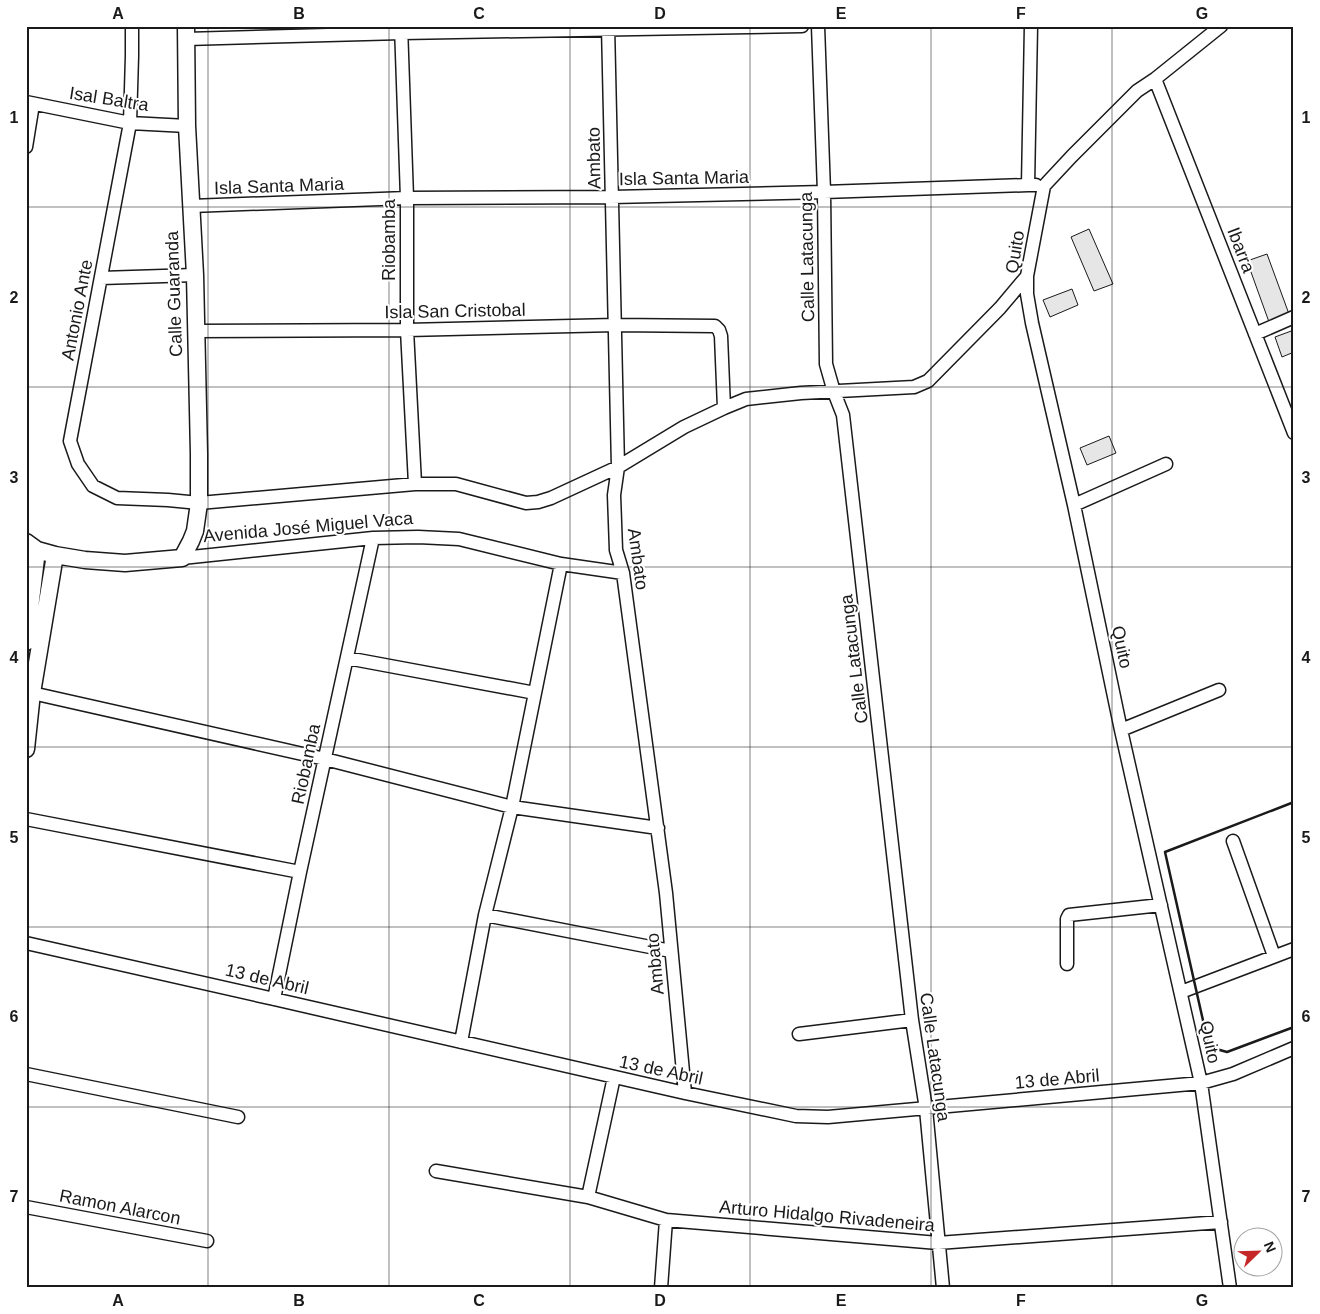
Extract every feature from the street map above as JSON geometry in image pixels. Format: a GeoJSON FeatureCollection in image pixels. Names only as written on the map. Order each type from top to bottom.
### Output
{"type":"FeatureCollection","features":[{"type":"Feature","properties":{"kind":"street","name":"Antonio Ante"},"geometry":{"type":"LineString","coordinates":[[132,26],[130,123],[70,441],[78,464],[93,486],[117,498],[199,503],[415,484],[456,484],[526,503],[538,502],[618,467],[684,427],[746,399],[801,393],[914,387],[928,381],[1000,308],[1027,276]]}},
{"type":"Feature","properties":{"kind":"street"},"geometry":{"type":"LineString","coordinates":[[186,33],[802,26]]}},
{"type":"Feature","properties":{"kind":"street","name":"Calle Latacunga"},"geometry":{"type":"LineString","coordinates":[[818,26],[824,192],[826,364],[843,415],[912,1020],[926,1109],[943,1288]]}},
{"type":"Feature","properties":{"kind":"street"},"geometry":{"type":"LineString","coordinates":[[1031,26],[1028,185],[1044,186],[1138,91],[1221,26]]}},
{"type":"Feature","properties":{"kind":"street","name":"Ambato"},"geometry":{"type":"LineString","coordinates":[[608,28],[618,467],[614,495],[616,550],[623,573],[658,828],[685,1093]]}},
{"type":"Feature","properties":{"kind":"street","name":"Riobamba"},"geometry":{"type":"LineString","coordinates":[[402,30],[407,198],[407,330],[415,484]]}},
{"type":"Feature","properties":{"kind":"street","name":"Calle Guaranda"},"geometry":{"type":"LineString","coordinates":[[182,558],[191,541],[199,503],[195,275],[186,33]]}},
{"type":"Feature","properties":{"kind":"street","name":"Ibarra"},"geometry":{"type":"LineString","coordinates":[[1155,79],[1294,433]]}},
{"type":"Feature","properties":{"kind":"street","name":"Isal Baltra"},"geometry":{"type":"LineString","coordinates":[[30,103],[130,123],[188,126]]}},
{"type":"Feature","properties":{"kind":"street"},"geometry":{"type":"LineString","coordinates":[[26,147],[30,103]]}},
{"type":"Feature","properties":{"kind":"street","name":"Isla Santa Maria"},"geometry":{"type":"LineString","coordinates":[[191,206],[407,198],[612,197],[1028,185]]}},
{"type":"Feature","properties":{"kind":"street","name":"Quito"},"geometry":{"type":"LineString","coordinates":[[1044,186],[1027,276],[1032,323],[1201,1083],[1230,1288]]}},
{"type":"Feature","properties":{"kind":"street"},"geometry":{"type":"LineString","coordinates":[[101,278],[195,275]]}},
{"type":"Feature","properties":{"kind":"street"},"geometry":{"type":"LineString","coordinates":[[1255,334],[1294,318]]}},
{"type":"Feature","properties":{"kind":"street","name":"Isla San Cristobal"},"geometry":{"type":"LineString","coordinates":[[196,331],[407,330],[615,325],[714,326],[719,330],[721,336],[724,408]]}},
{"type":"Feature","properties":{"kind":"street"},"geometry":{"type":"LineString","coordinates":[[1074,505],[1166,464]]}},
{"type":"Feature","properties":{"kind":"street","name":"Riobamba"},"geometry":{"type":"LineString","coordinates":[[274,999],[373,538]]}},
{"type":"Feature","properties":{"kind":"street","name":"Avenida José Miguel Vaca"},"geometry":{"type":"LineString","coordinates":[[32,546],[55,555],[86,560],[125,562],[182,558],[373,538],[459,538],[561,564],[623,573]]}},
{"type":"Feature","properties":{"kind":"street"},"geometry":{"type":"LineString","coordinates":[[26,642],[32,546]]}},
{"type":"Feature","properties":{"kind":"street"},"geometry":{"type":"LineString","coordinates":[[26,749],[32,693],[55,555]]}},
{"type":"Feature","properties":{"kind":"street"},"geometry":{"type":"LineString","coordinates":[[461,1042],[486,915],[512,807],[561,564]]}},
{"type":"Feature","properties":{"kind":"street"},"geometry":{"type":"LineString","coordinates":[[347,658],[535,693]]}},
{"type":"Feature","properties":{"kind":"street"},"geometry":{"type":"LineString","coordinates":[[1121,730],[1219,690]]}},
{"type":"Feature","properties":{"kind":"street"},"geometry":{"type":"LineString","coordinates":[[32,693],[325,759],[512,807],[658,828]]}},
{"type":"Feature","properties":{"kind":"street"},"geometry":{"type":"LineString","coordinates":[[26,819],[300,872]]}},
{"type":"Feature","properties":{"kind":"street"},"geometry":{"type":"LineString","coordinates":[[1234,841],[1274,956]]}},
{"type":"Feature","properties":{"kind":"street"},"geometry":{"type":"LineString","coordinates":[[1068,964],[1067,919],[1070,915],[1161,905]]}},
{"type":"Feature","properties":{"kind":"street"},"geometry":{"type":"LineString","coordinates":[[486,915],[672,951]]}},
{"type":"Feature","properties":{"kind":"street","name":"13 de Abril"},"geometry":{"type":"LineString","coordinates":[[26,943],[685,1093],[796,1116],[828,1118],[1201,1083],[1233,1074],[1294,1048]]}},
{"type":"Feature","properties":{"kind":"street"},"geometry":{"type":"LineString","coordinates":[[1181,992],[1294,949]]}},
{"type":"Feature","properties":{"kind":"street"},"geometry":{"type":"LineString","coordinates":[[799,1034],[912,1020]]}},
{"type":"Feature","properties":{"kind":"street"},"geometry":{"type":"LineString","coordinates":[[26,1074],[238,1117]]}},
{"type":"Feature","properties":{"kind":"street"},"geometry":{"type":"LineString","coordinates":[[588,1197],[614,1077]]}},
{"type":"Feature","properties":{"kind":"street","name":"Arturo Hidalgo Rivadeneira"},"geometry":{"type":"LineString","coordinates":[[436,1171],[588,1197],[666,1220],[938,1243],[1221,1222]]}},
{"type":"Feature","properties":{"kind":"street","name":"Ramon Alarcon"},"geometry":{"type":"LineString","coordinates":[[26,1207],[207,1241]]}},
{"type":"Feature","properties":{"kind":"street"},"geometry":{"type":"LineString","coordinates":[[661,1288],[666,1220]]}},
{"type":"Feature","properties":{"kind":"building"},"geometry":{"type":"Polygon","coordinates":[[[1089,229],[1113,284],[1094,291],[1071,237],[1089,229]]]}},
{"type":"Feature","properties":{"kind":"building"},"geometry":{"type":"Polygon","coordinates":[[[1267,254],[1289,314],[1269,322],[1247,261],[1267,254]]]}},
{"type":"Feature","properties":{"kind":"building"},"geometry":{"type":"Polygon","coordinates":[[[1072,289],[1078,305],[1050,317],[1043,300],[1072,289]]]}},
{"type":"Feature","properties":{"kind":"building"},"geometry":{"type":"Polygon","coordinates":[[[1294,330],[1294,352],[1282,357],[1275,337],[1294,330]]]}},
{"type":"Feature","properties":{"kind":"building"},"geometry":{"type":"Polygon","coordinates":[[[1109,436],[1116,453],[1087,465],[1080,448],[1109,436]]]}},
{"type":"Feature","properties":{"kind":"wall"},"geometry":{"type":"LineString","coordinates":[[1294,802],[1165,852],[1209,1047],[1227,1052],[1294,1027]]}}]}
